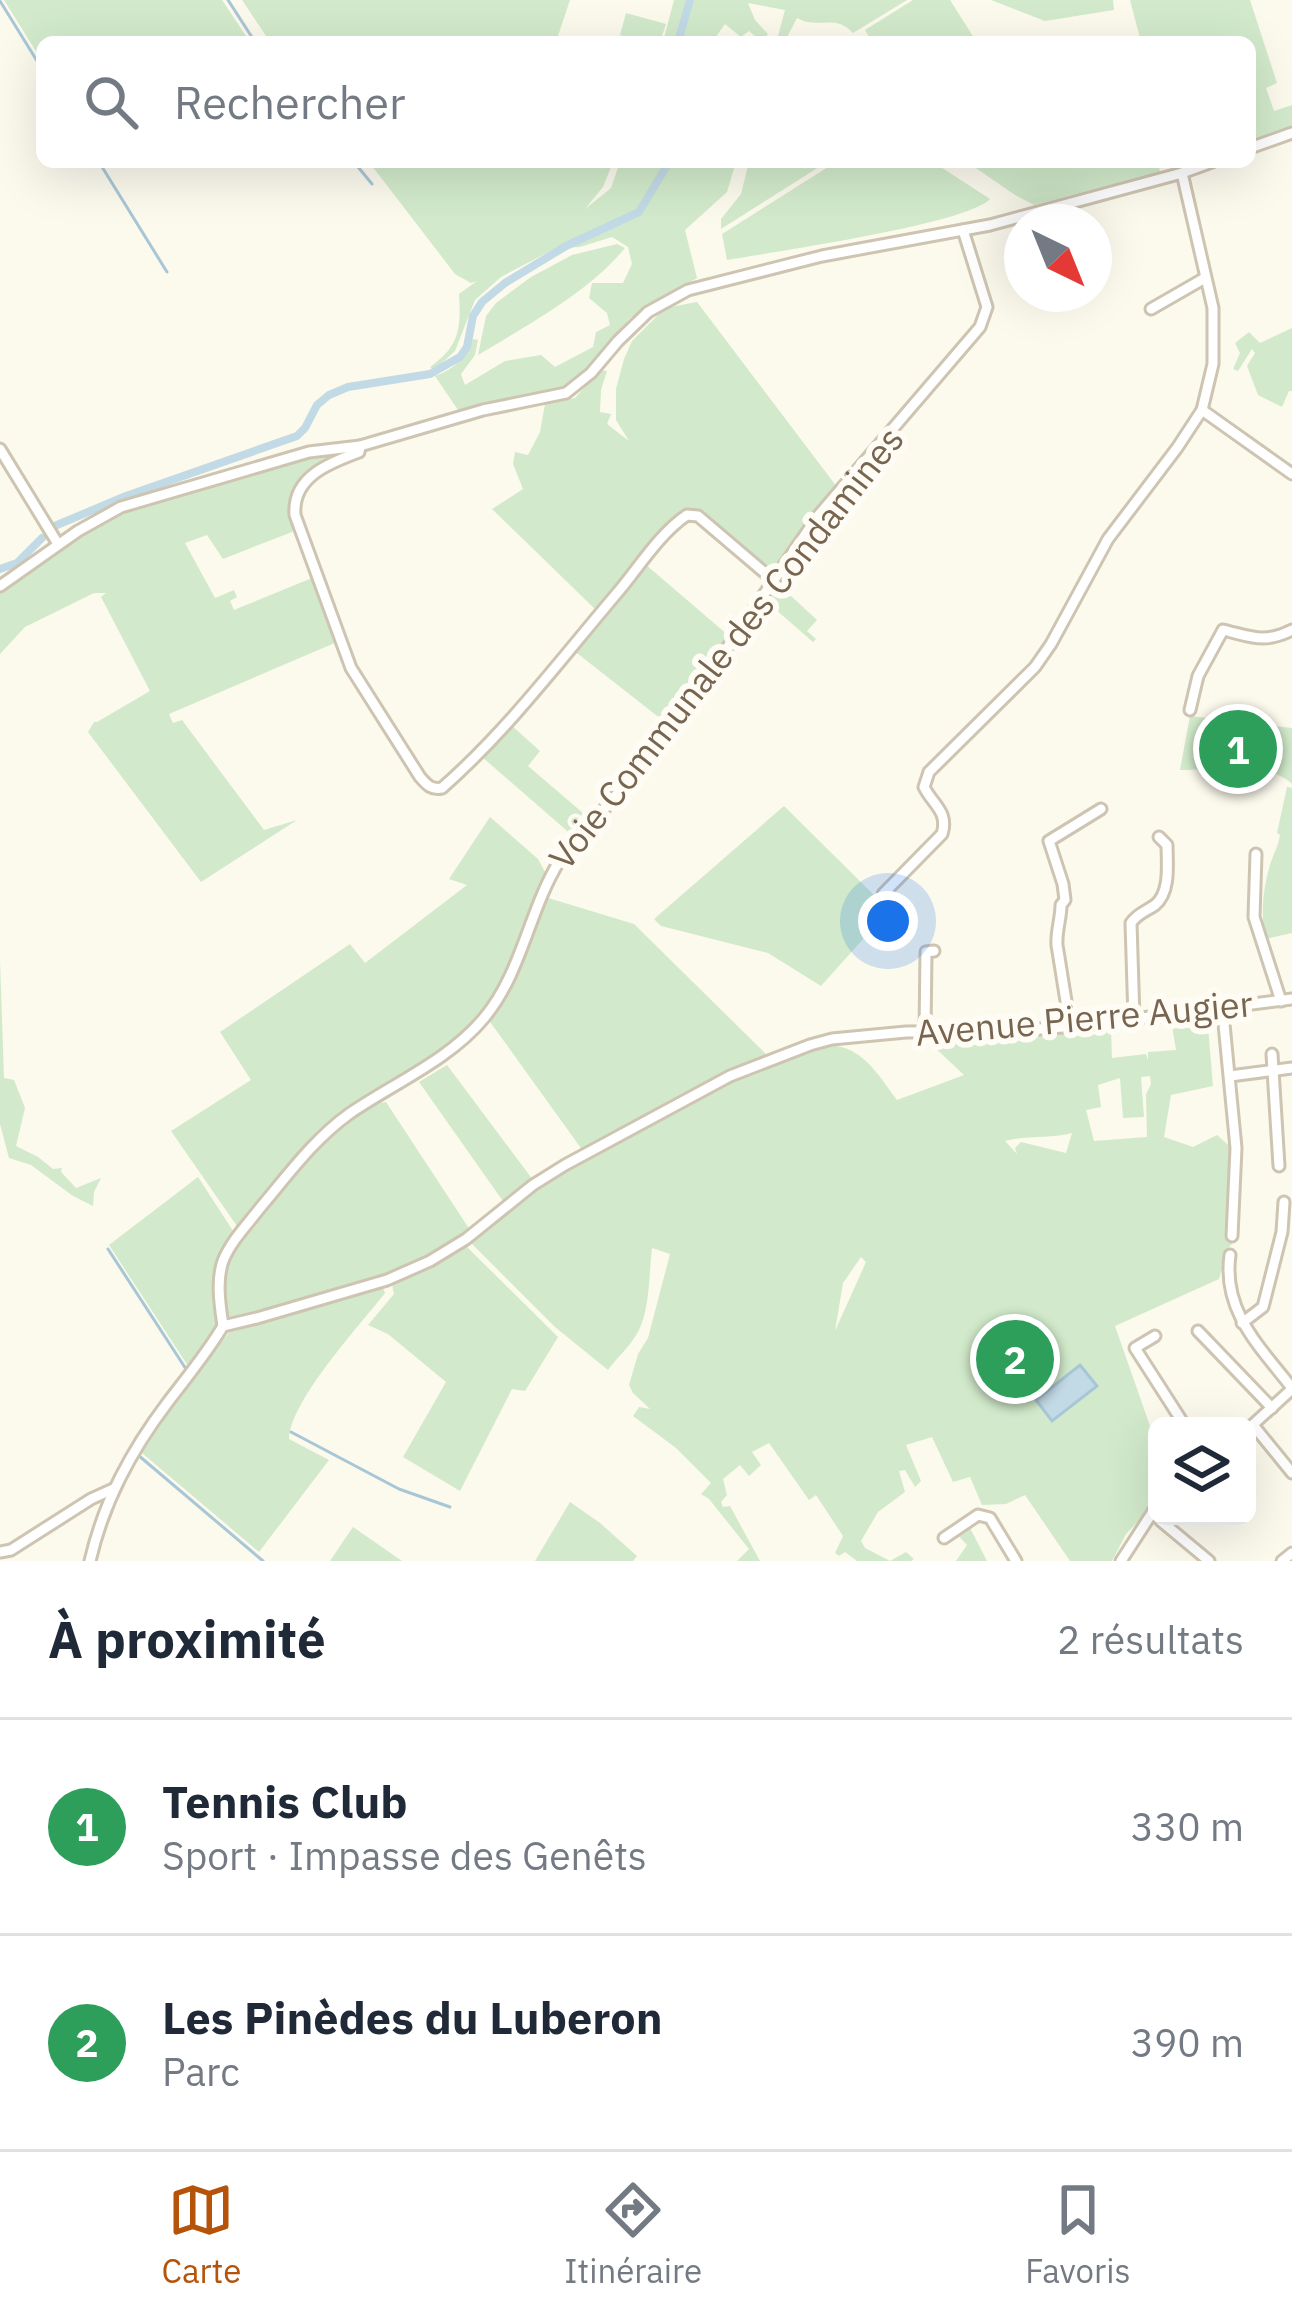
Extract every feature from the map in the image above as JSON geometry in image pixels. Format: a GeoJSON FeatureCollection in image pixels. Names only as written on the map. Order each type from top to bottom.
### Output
{"type":"FeatureCollection","features":[{"type":"Feature","properties":{"kind":"street"},"geometry":{"type":"LineString","coordinates":[[1256,146],[1292,133]]}},
{"type":"Feature","properties":{"kind":"street"},"geometry":{"type":"LineString","coordinates":[[0,586],[121,507],[308,452],[360,446],[483,410],[566,393],[648,312],[688,290],[822,256],[963,230],[1194,168]]}},
{"type":"Feature","properties":{"kind":"street"},"geometry":{"type":"LineString","coordinates":[[883,894],[942,834],[942,811],[924,787],[929,772],[1035,667],[1108,539],[1202,410],[1213,364],[1213,308],[1182,172]]}},
{"type":"Feature","properties":{"kind":"street","name":"Voie Communale des Condamines"},"geometry":{"type":"LineString","coordinates":[[223,1325],[221,1269],[233,1241],[319,1138],[445,1054],[485,1016],[509,975],[560,860],[663,741],[816,519],[984,320],[986,301],[963,230]]}},
{"type":"Feature","properties":{"kind":"street"},"geometry":{"type":"LineString","coordinates":[[1151,309],[1205,278]]}},
{"type":"Feature","properties":{"kind":"street"},"geometry":{"type":"LineString","coordinates":[[1202,410],[1292,474]]}},
{"type":"Feature","properties":{"kind":"street"},"geometry":{"type":"LineString","coordinates":[[360,446],[359,452],[328,464],[302,486],[295,514],[351,668],[420,777],[436,790],[487,746],[531,698],[687,515],[698,516],[772,579]]}},
{"type":"Feature","properties":{"kind":"street"},"geometry":{"type":"LineString","coordinates":[[0,449],[58,544]]}},
{"type":"Feature","properties":{"kind":"street"},"geometry":{"type":"LineString","coordinates":[[1190,710],[1198,676],[1223,630],[1263,640],[1292,630]]}},
{"type":"Feature","properties":{"kind":"street"},"geometry":{"type":"LineString","coordinates":[[1070,1026],[1057,944],[1060,905],[1065,900],[1049,841],[1101,808]]}},
{"type":"Feature","properties":{"kind":"street"},"geometry":{"type":"LineString","coordinates":[[1134,1019],[1131,923],[1164,896],[1167,845],[1159,837]]}},
{"type":"Feature","properties":{"kind":"street"},"geometry":{"type":"LineString","coordinates":[[1256,854],[1255,917],[1268,965],[1287,1000]]}},
{"type":"Feature","properties":{"kind":"street"},"geometry":{"type":"LineString","coordinates":[[925,1032],[926,952],[934,951]]}},
{"type":"Feature","properties":{"kind":"street","name":"Avenue Pierre Augier"},"geometry":{"type":"LineString","coordinates":[[223,1325],[387,1280],[430,1261],[466,1239],[533,1185],[669,1107],[730,1076],[810,1045],[876,1035],[1070,1026],[1287,1000]]}},
{"type":"Feature","properties":{"kind":"street"},"geometry":{"type":"LineString","coordinates":[[1226,1008],[1236,1148],[1232,1236]]}},
{"type":"Feature","properties":{"kind":"street"},"geometry":{"type":"LineString","coordinates":[[1272,1054],[1279,1166]]}},
{"type":"Feature","properties":{"kind":"street"},"geometry":{"type":"LineString","coordinates":[[1230,1076],[1292,1069]]}},
{"type":"Feature","properties":{"kind":"street"},"geometry":{"type":"LineString","coordinates":[[1242,1324],[1263,1306],[1282,1232],[1284,1202]]}},
{"type":"Feature","properties":{"kind":"street"},"geometry":{"type":"LineString","coordinates":[[1230,1256],[1229,1287],[1242,1324],[1292,1389],[1256,1422]]}},
{"type":"Feature","properties":{"kind":"street"},"geometry":{"type":"LineString","coordinates":[[90,1561],[113,1489],[152,1424],[223,1325]]}},
{"type":"Feature","properties":{"kind":"street"},"geometry":{"type":"LineString","coordinates":[[1198,1331],[1271,1408]]}},
{"type":"Feature","properties":{"kind":"street"},"geometry":{"type":"LineString","coordinates":[[1155,1336],[1135,1348],[1179,1417]]}},
{"type":"Feature","properties":{"kind":"street"},"geometry":{"type":"LineString","coordinates":[[1256,1434],[1292,1473]]}},
{"type":"Feature","properties":{"kind":"street"},"geometry":{"type":"LineString","coordinates":[[0,1552],[11,1550],[113,1489]]}},
{"type":"Feature","properties":{"kind":"street"},"geometry":{"type":"LineString","coordinates":[[944,1538],[978,1515],[990,1518],[1016,1561]]}},
{"type":"Feature","properties":{"kind":"street"},"geometry":{"type":"LineString","coordinates":[[1121,1561],[1148,1520]]}},
{"type":"Feature","properties":{"kind":"street"},"geometry":{"type":"LineString","coordinates":[[1166,1525],[1209,1561]]}},
{"type":"Feature","properties":{"kind":"street"},"geometry":{"type":"LineString","coordinates":[[1282,1561],[1292,1552]]}},
{"type":"Feature","properties":{"kind":"green space"},"geometry":{"type":"Polygon","coordinates":[[[4,0],[222,0],[246,36],[36,36],[36,51],[4,0]]]}},
{"type":"Feature","properties":{"kind":"green space"},"geometry":{"type":"Polygon","coordinates":[[[242,0],[570,0],[558,36],[266,36],[242,0]]]}},
{"type":"Feature","properties":{"kind":"green space"},"geometry":{"type":"Polygon","coordinates":[[[674,0],[907,0],[853,33],[840,24],[797,18],[788,36],[778,36],[785,10],[748,3],[766,36],[749,31],[740,36],[725,24],[716,36],[665,36],[674,0]]]}},
{"type":"Feature","properties":{"kind":"green space"},"geometry":{"type":"Polygon","coordinates":[[[913,0],[950,0],[973,36],[868,36],[865,30],[913,0]]]}},
{"type":"Feature","properties":{"kind":"green space"},"geometry":{"type":"Polygon","coordinates":[[[991,0],[1113,0],[1114,10],[1045,21],[991,0]]]}},
{"type":"Feature","properties":{"kind":"green space"},"geometry":{"type":"Polygon","coordinates":[[[1130,0],[1250,0],[1277,83],[1266,88],[1274,111],[1292,105],[1292,128],[1256,140],[1256,36],[1139,36],[1130,0]]]}},
{"type":"Feature","properties":{"kind":"green space"},"geometry":{"type":"Polygon","coordinates":[[[626,13],[666,24],[662,36],[620,35],[626,13]]]}},
{"type":"Feature","properties":{"kind":"green space"},"geometry":{"type":"Polygon","coordinates":[[[374,168],[611,168],[603,187],[585,209],[611,188],[618,168],[734,168],[727,192],[685,230],[697,278],[630,318],[569,385],[458,410],[435,376],[459,362],[473,339],[478,340],[475,355],[461,374],[465,385],[505,361],[541,355],[555,367],[593,347],[596,332],[610,325],[607,313],[589,298],[592,283],[623,283],[632,264],[628,247],[612,237],[580,247],[556,248],[501,277],[475,300],[455,351],[434,370],[430,367],[457,335],[459,294],[477,281],[471,283],[455,274],[374,168]]]}},
{"type":"Feature","properties":{"kind":"green space"},"geometry":{"type":"Polygon","coordinates":[[[748,168],[818,168],[721,229],[721,219],[741,194],[748,168]]]}},
{"type":"Feature","properties":{"kind":"green space"},"geometry":{"type":"Polygon","coordinates":[[[826,168],[942,168],[990,199],[909,227],[727,260],[722,234],[826,168]]]}},
{"type":"Feature","properties":{"kind":"green space"},"geometry":{"type":"Polygon","coordinates":[[[976,168],[1159,168],[1160,172],[1032,204],[976,168]]]}},
{"type":"Feature","properties":{"kind":"green space"},"geometry":{"type":"Polygon","coordinates":[[[617,244],[625,248],[594,279],[478,355],[486,316],[496,303],[572,255],[617,244]]]}},
{"type":"Feature","properties":{"kind":"green space"},"geometry":{"type":"Polygon","coordinates":[[[697,302],[837,487],[774,572],[690,508],[597,611],[492,509],[523,489],[513,464],[515,452],[528,455],[540,432],[545,404],[575,398],[600,370],[607,371],[600,412],[611,414],[607,424],[629,441],[616,420],[616,389],[632,341],[665,308],[697,302]]]}},
{"type":"Feature","properties":{"kind":"green space"},"geometry":{"type":"Polygon","coordinates":[[[1292,328],[1292,391],[1282,407],[1258,395],[1247,366],[1255,353],[1252,349],[1238,371],[1233,369],[1240,353],[1235,343],[1249,332],[1260,343],[1292,328]]]}},
{"type":"Feature","properties":{"kind":"green space"},"geometry":{"type":"Polygon","coordinates":[[[348,451],[295,490],[292,505],[297,528],[292,532],[223,559],[207,535],[185,543],[215,598],[234,590],[237,597],[230,601],[234,610],[312,578],[337,642],[169,714],[173,723],[182,720],[264,830],[297,820],[201,882],[88,732],[94,722],[150,691],[101,597],[106,593],[94,593],[25,627],[0,654],[0,591],[64,545],[122,512],[307,455],[348,451]]]}},
{"type":"Feature","properties":{"kind":"green space"},"geometry":{"type":"Polygon","coordinates":[[[645,564],[729,636],[670,726],[573,650],[645,564]]]}},
{"type":"Feature","properties":{"kind":"green space"},"geometry":{"type":"Polygon","coordinates":[[[778,584],[817,620],[807,631],[816,639],[813,642],[767,602],[778,584]]]}},
{"type":"Feature","properties":{"kind":"green space"},"geometry":{"type":"Polygon","coordinates":[[[1190,716],[1292,728],[1292,784],[1255,769],[1180,770],[1190,716]]]}},
{"type":"Feature","properties":{"kind":"green space"},"geometry":{"type":"Polygon","coordinates":[[[511,725],[540,751],[528,766],[590,819],[573,836],[482,757],[511,725]]]}},
{"type":"Feature","properties":{"kind":"green space"},"geometry":{"type":"Polygon","coordinates":[[[1287,787],[1292,788],[1292,933],[1266,939],[1264,893],[1287,787]]]}},
{"type":"Feature","properties":{"kind":"green space"},"geometry":{"type":"Polygon","coordinates":[[[784,806],[886,907],[881,919],[821,986],[768,953],[661,926],[654,919],[784,806]]]}},
{"type":"Feature","properties":{"kind":"green space"},"geometry":{"type":"Polygon","coordinates":[[[490,817],[538,859],[545,872],[491,1001],[457,1039],[316,1134],[239,1229],[171,1131],[251,1080],[220,1032],[350,944],[365,963],[467,885],[449,879],[490,817]]]}},
{"type":"Feature","properties":{"kind":"green space"},"geometry":{"type":"Polygon","coordinates":[[[545,897],[634,924],[768,1056],[709,1082],[583,1151],[488,1019],[545,897]]]}},
{"type":"Feature","properties":{"kind":"green space"},"geometry":{"type":"Polygon","coordinates":[[[0,960],[4,1078],[14,1080],[25,1108],[16,1146],[53,1169],[62,1168],[76,1188],[101,1178],[93,1206],[31,1165],[9,1158],[0,1124],[0,960]]]}},
{"type":"Feature","properties":{"kind":"green space"},"geometry":{"type":"Polygon","coordinates":[[[1207,1015],[1213,1086],[1171,1095],[1164,1137],[1193,1147],[1217,1135],[1232,1148],[1229,1180],[1238,1187],[1235,1240],[1227,1250],[1219,1279],[1115,1326],[1148,1420],[1148,1511],[1126,1534],[1112,1561],[1070,1561],[1025,1495],[1006,1504],[982,1505],[970,1477],[953,1482],[932,1437],[906,1445],[921,1481],[915,1487],[905,1470],[899,1471],[905,1492],[878,1512],[861,1541],[890,1561],[857,1561],[845,1552],[835,1553],[843,1536],[816,1495],[809,1500],[769,1443],[752,1452],[761,1465],[749,1476],[740,1465],[723,1479],[727,1495],[723,1507],[730,1506],[760,1561],[737,1561],[749,1549],[701,1494],[711,1483],[676,1448],[633,1416],[639,1407],[650,1409],[629,1385],[648,1338],[670,1254],[652,1248],[643,1321],[608,1370],[555,1327],[471,1243],[473,1238],[538,1186],[614,1139],[723,1084],[811,1048],[828,1045],[851,1050],[868,1063],[897,1100],[964,1075],[929,1042],[937,1036],[988,1038],[1111,1029],[1112,1058],[1146,1054],[1148,1060],[1148,1052],[1176,1050],[1172,1026],[1207,1015]],[[1150,1076],[1141,1077],[1144,1117],[1123,1118],[1120,1078],[1098,1085],[1101,1107],[1086,1110],[1094,1141],[1147,1137],[1146,1094],[1150,1076]],[[1072,1133],[1005,1141],[1017,1154],[1015,1148],[1021,1142],[1066,1153],[1072,1133]],[[861,1257],[843,1283],[835,1331],[866,1262],[861,1257]]]}},
{"type":"Feature","properties":{"kind":"green space"},"geometry":{"type":"Polygon","coordinates":[[[447,1065],[533,1180],[505,1204],[419,1082],[447,1065]]]}},
{"type":"Feature","properties":{"kind":"green space"},"geometry":{"type":"Polygon","coordinates":[[[386,1102],[470,1230],[366,1282],[254,1315],[228,1316],[224,1278],[233,1250],[316,1146],[357,1113],[386,1102]]]}},
{"type":"Feature","properties":{"kind":"green space"},"geometry":{"type":"Polygon","coordinates":[[[198,1177],[235,1234],[218,1267],[217,1327],[190,1369],[109,1245],[198,1177]]]}},
{"type":"Feature","properties":{"kind":"green space"},"geometry":{"type":"Polygon","coordinates":[[[466,1246],[558,1337],[525,1391],[512,1389],[460,1491],[403,1457],[446,1382],[388,1334],[368,1325],[394,1294],[392,1284],[466,1246]]]}},
{"type":"Feature","properties":{"kind":"green space"},"geometry":{"type":"Polygon","coordinates":[[[383,1288],[385,1293],[328,1364],[292,1423],[289,1439],[329,1460],[259,1552],[142,1453],[230,1331],[383,1288]]]}},
{"type":"Feature","properties":{"kind":"green space"},"geometry":{"type":"Polygon","coordinates":[[[570,1502],[637,1556],[633,1561],[535,1561],[570,1502]]]}},
{"type":"Feature","properties":{"kind":"green space"},"geometry":{"type":"Polygon","coordinates":[[[968,1524],[987,1561],[956,1561],[967,1545],[956,1533],[968,1524]]]}},
{"type":"Feature","properties":{"kind":"green space"},"geometry":{"type":"Polygon","coordinates":[[[353,1527],[402,1561],[330,1561],[353,1527]]]}},
{"type":"Feature","properties":{"kind":"green space"},"geometry":{"type":"Polygon","coordinates":[[[906,1552],[911,1561],[890,1561],[906,1552]]]}},
{"type":"Feature","properties":{"kind":"water"},"geometry":{"type":"Polygon","coordinates":[[[1080,1365],[1097,1386],[1052,1421],[1036,1400],[1080,1365]]]}},
{"type":"Feature","properties":{"kind":"waterway"},"geometry":{"type":"LineString","coordinates":[[228,0],[251,36]]}},
{"type":"Feature","properties":{"kind":"waterway"},"geometry":{"type":"LineString","coordinates":[[680,36],[690,0]]}},
{"type":"Feature","properties":{"kind":"waterway"},"geometry":{"type":"LineString","coordinates":[[0,1],[36,59]]}},
{"type":"Feature","properties":{"kind":"waterway"},"geometry":{"type":"LineString","coordinates":[[103,168],[167,272]]}},
{"type":"Feature","properties":{"kind":"waterway"},"geometry":{"type":"LineString","coordinates":[[359,168],[372,184]]}},
{"type":"Feature","properties":{"kind":"waterway"},"geometry":{"type":"LineString","coordinates":[[57,525],[297,436],[317,405],[348,387],[430,374],[460,357],[482,302],[566,246],[639,212],[665,168]]}},
{"type":"Feature","properties":{"kind":"waterway"},"geometry":{"type":"LineString","coordinates":[[0,569],[17,563],[42,538]]}},
{"type":"Feature","properties":{"kind":"waterway"},"geometry":{"type":"LineString","coordinates":[[108,1249],[186,1369]]}},
{"type":"Feature","properties":{"kind":"waterway"},"geometry":{"type":"LineString","coordinates":[[291,1432],[399,1489],[450,1507]]}},
{"type":"Feature","properties":{"kind":"waterway"},"geometry":{"type":"LineString","coordinates":[[138,1455],[263,1561]]}},
{"type":"Feature","properties":{"kind":"place","name":"Tennis Club"},"geometry":{"type":"Point","coordinates":[1238,749]}},
{"type":"Feature","properties":{"kind":"place","name":"Les Pinèdes du Luberon"},"geometry":{"type":"Point","coordinates":[1015,1359]}}]}
